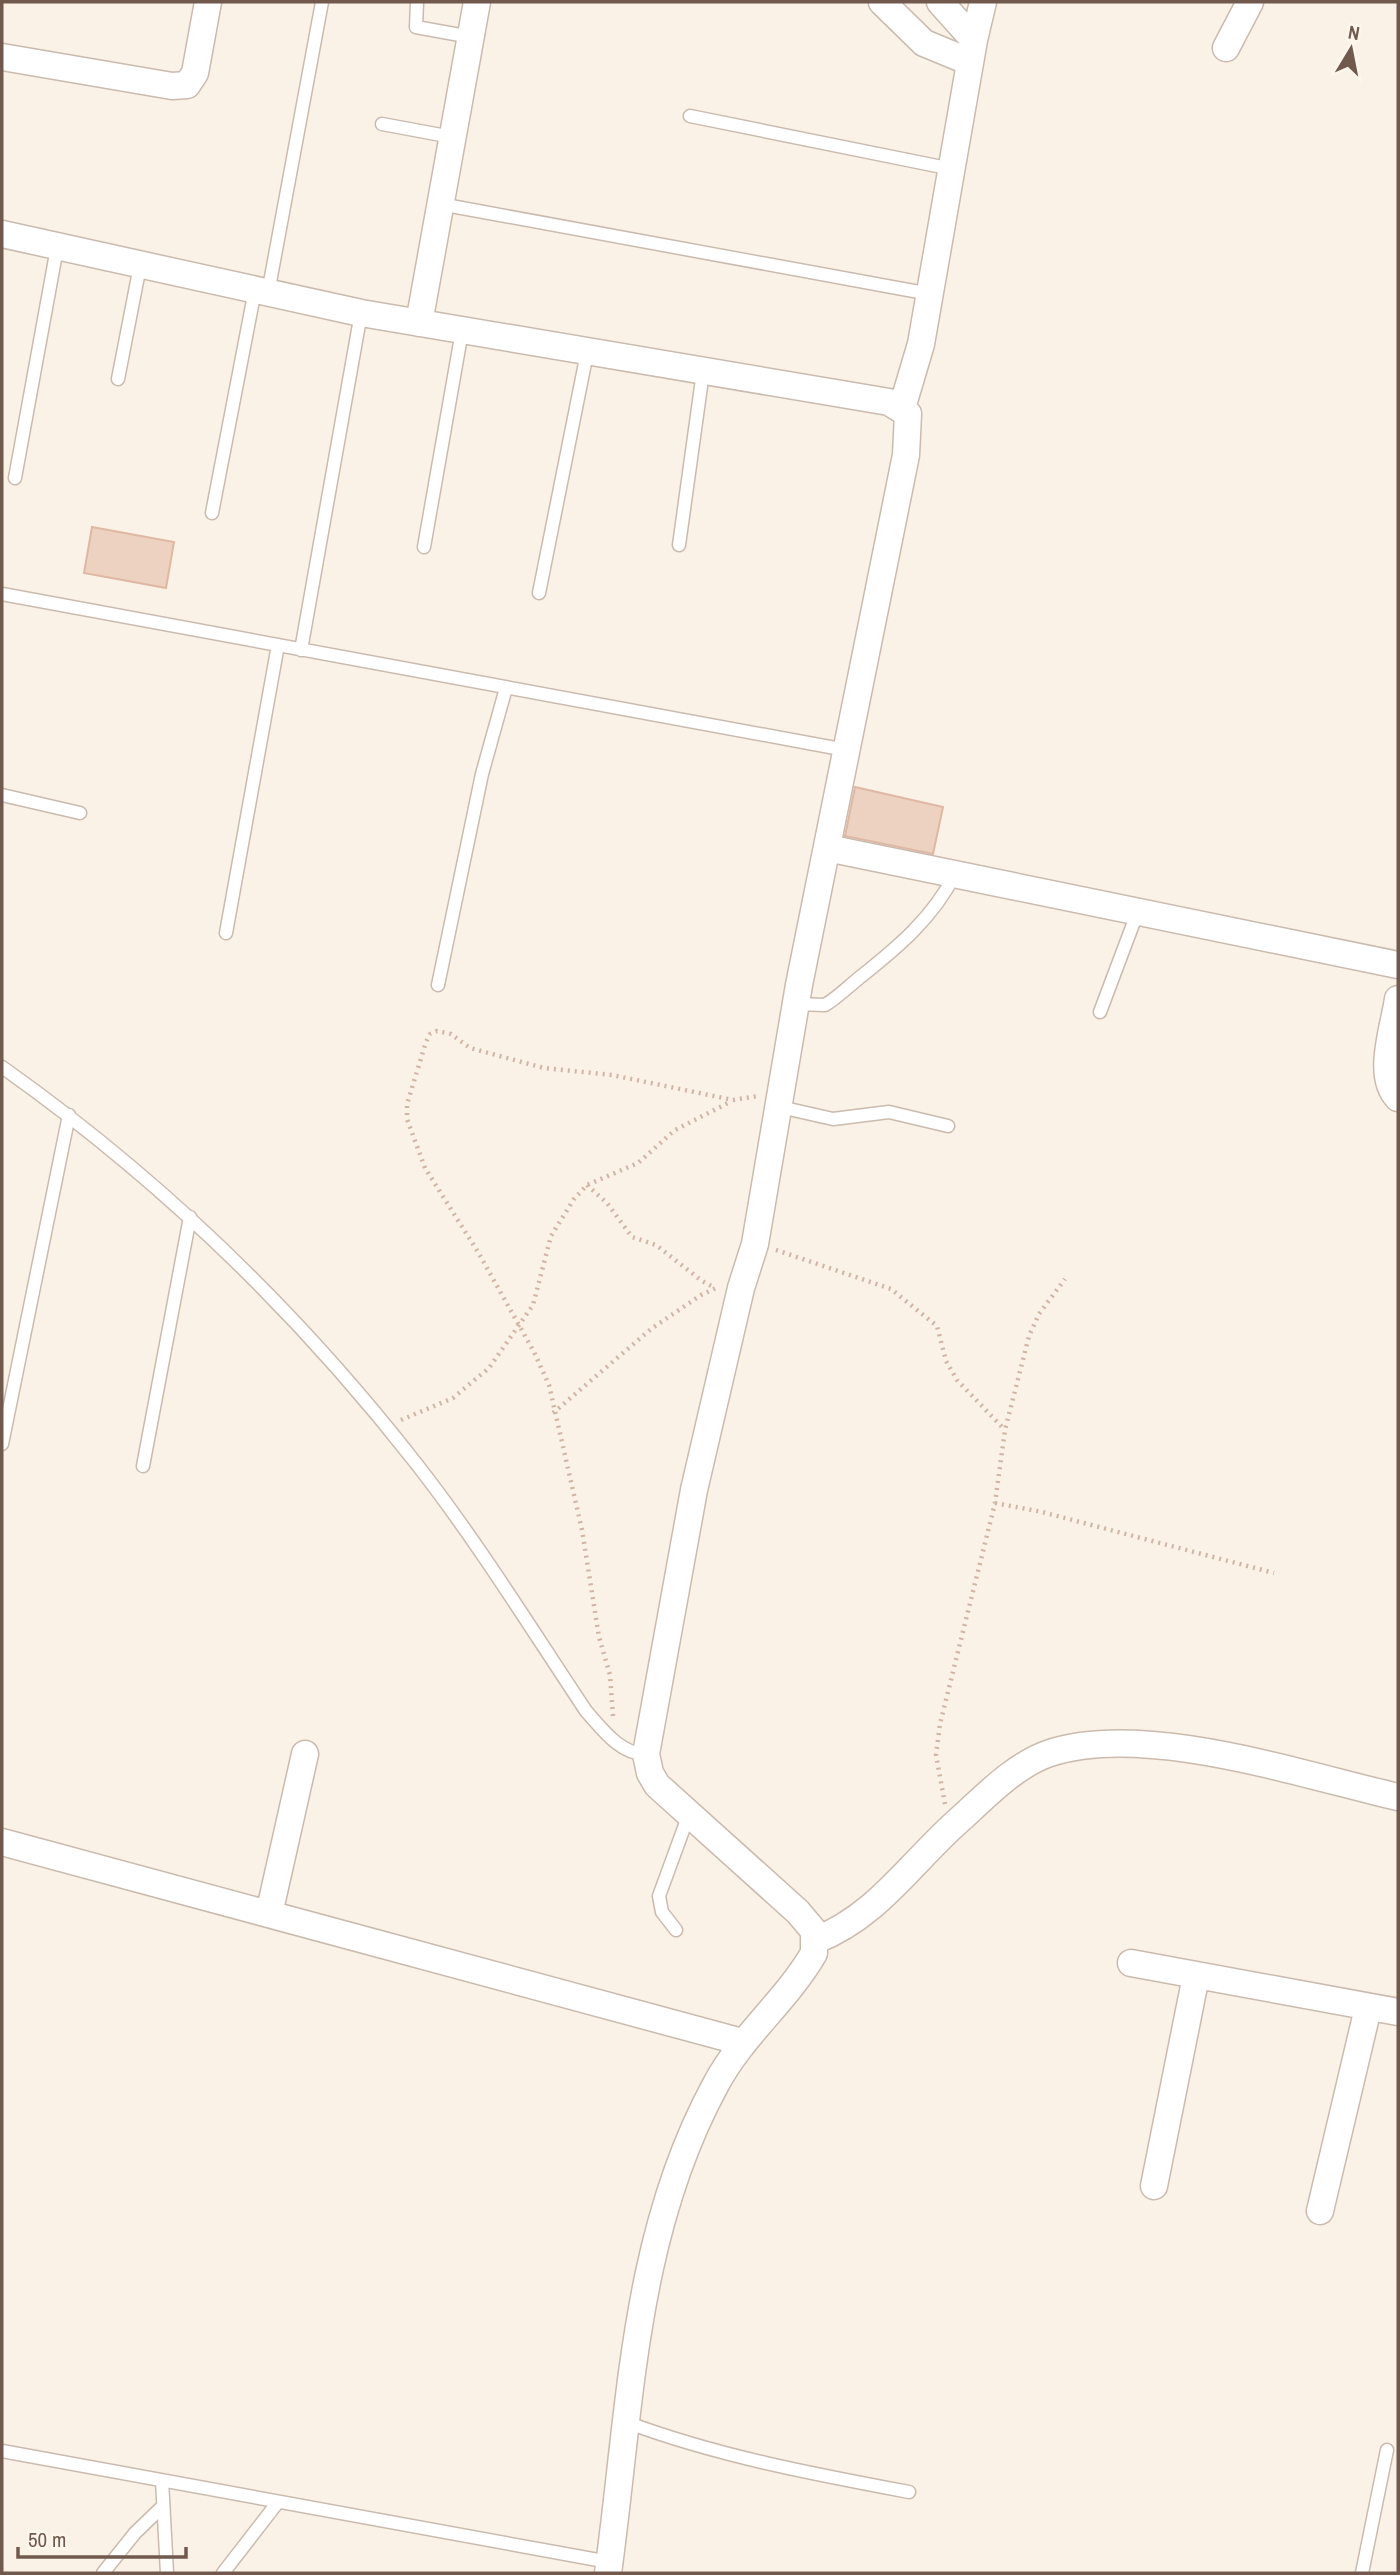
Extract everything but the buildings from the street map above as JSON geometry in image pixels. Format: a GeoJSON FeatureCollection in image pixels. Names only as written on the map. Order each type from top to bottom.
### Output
{"type":"FeatureCollection","features":[{"type":"Feature","properties":{"kind":"street"},"geometry":{"type":"LineString","coordinates":[[2,57],[172,86],[187,85],[195,74],[208,2]]}},
{"type":"Feature","properties":{"kind":"street"},"geometry":{"type":"LineString","coordinates":[[419,323],[477,2]]}},
{"type":"Feature","properties":{"kind":"street"},"geometry":{"type":"LineString","coordinates":[[882,2],[924,43],[972,51]]}},
{"type":"Feature","properties":{"kind":"street"},"geometry":{"type":"LineString","coordinates":[[940,2],[972,51]]}},
{"type":"Feature","properties":{"kind":"street"},"geometry":{"type":"LineString","coordinates":[[902,408],[921,344],[982,2]]}},
{"type":"Feature","properties":{"kind":"street"},"geometry":{"type":"LineString","coordinates":[[1226,48],[1250,2]]}},
{"type":"Feature","properties":{"kind":"street"},"geometry":{"type":"LineString","coordinates":[[2,234],[361,313],[889,402],[908,414],[906,455],[796,1004],[755,1244],[729,1288],[646,1755],[650,1773],[657,1785],[798,1912],[814,1931],[816,1940],[809,1962],[742,2042],[716,2084],[685,2147],[659,2226],[641,2300],[609,2568]]}},
{"type":"Feature","properties":{"kind":"street"},"geometry":{"type":"LineString","coordinates":[[827,848],[1398,965]]}},
{"type":"Feature","properties":{"kind":"street"},"geometry":{"type":"LineString","coordinates":[[1398,999],[1387,1069],[1388,1083],[1398,1098]]}},
{"type":"Feature","properties":{"kind":"street"},"geometry":{"type":"LineString","coordinates":[[816,1940],[840,1931],[877,1904],[950,1828],[1030,1762],[1049,1753],[1117,1742],[1173,1748],[1336,1780],[1398,1797]]}},
{"type":"Feature","properties":{"kind":"street"},"geometry":{"type":"LineString","coordinates":[[269,1914],[305,1754]]}},
{"type":"Feature","properties":{"kind":"street"},"geometry":{"type":"LineString","coordinates":[[2,1842],[742,2042]]}},
{"type":"Feature","properties":{"kind":"street"},"geometry":{"type":"LineString","coordinates":[[1130,1963],[1398,2012]]}},
{"type":"Feature","properties":{"kind":"street"},"geometry":{"type":"LineString","coordinates":[[1154,2186],[1196,1976]]}},
{"type":"Feature","properties":{"kind":"street"},"geometry":{"type":"LineString","coordinates":[[1320,2211],[1368,2008]]}},
{"type":"Feature","properties":{"kind":"lane"},"geometry":{"type":"LineString","coordinates":[[212,513],[262,292],[322,2]]}},
{"type":"Feature","properties":{"kind":"lane"},"geometry":{"type":"LineString","coordinates":[[417,2],[416,27],[471,37]]}},
{"type":"Feature","properties":{"kind":"lane"},"geometry":{"type":"LineString","coordinates":[[690,116],[952,169]]}},
{"type":"Feature","properties":{"kind":"lane"},"geometry":{"type":"LineString","coordinates":[[382,124],[453,137]]}},
{"type":"Feature","properties":{"kind":"lane"},"geometry":{"type":"LineString","coordinates":[[440,204],[930,294]]}},
{"type":"Feature","properties":{"kind":"lane"},"geometry":{"type":"LineString","coordinates":[[15,478],[57,248]]}},
{"type":"Feature","properties":{"kind":"lane"},"geometry":{"type":"LineString","coordinates":[[118,379],[140,266]]}},
{"type":"Feature","properties":{"kind":"lane"},"geometry":{"type":"LineString","coordinates":[[301,650],[361,313]]}},
{"type":"Feature","properties":{"kind":"lane"},"geometry":{"type":"LineString","coordinates":[[424,547],[462,331]]}},
{"type":"Feature","properties":{"kind":"lane"},"geometry":{"type":"LineString","coordinates":[[539,593],[587,353]]}},
{"type":"Feature","properties":{"kind":"lane"},"geometry":{"type":"LineString","coordinates":[[679,545],[703,372]]}},
{"type":"Feature","properties":{"kind":"lane"},"geometry":{"type":"LineString","coordinates":[[2,594],[846,750]]}},
{"type":"Feature","properties":{"kind":"lane"},"geometry":{"type":"LineString","coordinates":[[226,933],[278,645]]}},
{"type":"Feature","properties":{"kind":"lane"},"geometry":{"type":"LineString","coordinates":[[438,985],[482,774],[506,688]]}},
{"type":"Feature","properties":{"kind":"lane"},"geometry":{"type":"LineString","coordinates":[[2,795],[80,813]]}},
{"type":"Feature","properties":{"kind":"lane"},"geometry":{"type":"LineString","coordinates":[[796,1004],[825,1005],[878,963],[928,917],[942,900],[955,874]]}},
{"type":"Feature","properties":{"kind":"lane"},"geometry":{"type":"LineString","coordinates":[[1100,1012],[1139,911]]}},
{"type":"Feature","properties":{"kind":"lane"},"geometry":{"type":"LineString","coordinates":[[2,1067],[69,1115],[190,1217],[268,1292],[435,1489],[586,1711],[619,1744],[634,1755],[646,1755]]}},
{"type":"Feature","properties":{"kind":"lane"},"geometry":{"type":"LineString","coordinates":[[781,1098],[833,1119],[895,1113],[948,1126]]}},
{"type":"Feature","properties":{"kind":"lane"},"geometry":{"type":"LineString","coordinates":[[2,1444],[69,1115]]}},
{"type":"Feature","properties":{"kind":"lane"},"geometry":{"type":"LineString","coordinates":[[144,1466],[190,1217]]}},
{"type":"Feature","properties":{"kind":"lane"},"geometry":{"type":"LineString","coordinates":[[676,1930],[662,1912],[659,1896],[690,1814]]}},
{"type":"Feature","properties":{"kind":"lane"},"geometry":{"type":"LineString","coordinates":[[626,2422],[703,2448],[909,2492]]}},
{"type":"Feature","properties":{"kind":"lane"},"geometry":{"type":"LineString","coordinates":[[1362,2573],[1387,2450]]}},
{"type":"Feature","properties":{"kind":"lane"},"geometry":{"type":"LineString","coordinates":[[2,2451],[278,2502],[609,2568]]}},
{"type":"Feature","properties":{"kind":"lane"},"geometry":{"type":"LineString","coordinates":[[162,2480],[167,2573]]}},
{"type":"Feature","properties":{"kind":"lane"},"geometry":{"type":"LineString","coordinates":[[223,2573],[278,2502]]}},
{"type":"Feature","properties":{"kind":"lane"},"geometry":{"type":"LineString","coordinates":[[103,2573],[135,2533],[163,2506]]}},
{"type":"Feature","properties":{"kind":"path"},"geometry":{"type":"LineString","coordinates":[[619,1744],[614,1731],[610,1675],[599,1637],[582,1530],[553,1413],[549,1385],[520,1326],[478,1252],[435,1186],[414,1143],[407,1104],[430,1034],[437,1031],[451,1034],[470,1048],[544,1068],[612,1075],[733,1100],[781,1098]]}},
{"type":"Feature","properties":{"kind":"path"},"geometry":{"type":"LineString","coordinates":[[385,1427],[453,1398],[471,1386],[489,1368],[533,1305],[551,1236],[574,1199],[587,1185],[638,1163],[675,1130],[733,1100]]}},
{"type":"Feature","properties":{"kind":"path"},"geometry":{"type":"LineString","coordinates":[[587,1185],[607,1203],[632,1237],[656,1245],[702,1281],[729,1288]]}},
{"type":"Feature","properties":{"kind":"path"},"geometry":{"type":"LineString","coordinates":[[755,1244],[891,1289],[937,1326],[946,1361],[957,1380],[1005,1430]]}},
{"type":"Feature","properties":{"kind":"path"},"geometry":{"type":"LineString","coordinates":[[950,1828],[936,1755],[940,1724],[995,1503],[1005,1430],[1034,1325],[1065,1279]]}},
{"type":"Feature","properties":{"kind":"path"},"geometry":{"type":"LineString","coordinates":[[553,1413],[651,1329],[729,1288]]}},
{"type":"Feature","properties":{"kind":"path"},"geometry":{"type":"LineString","coordinates":[[995,1503],[1274,1573]]}}]}
